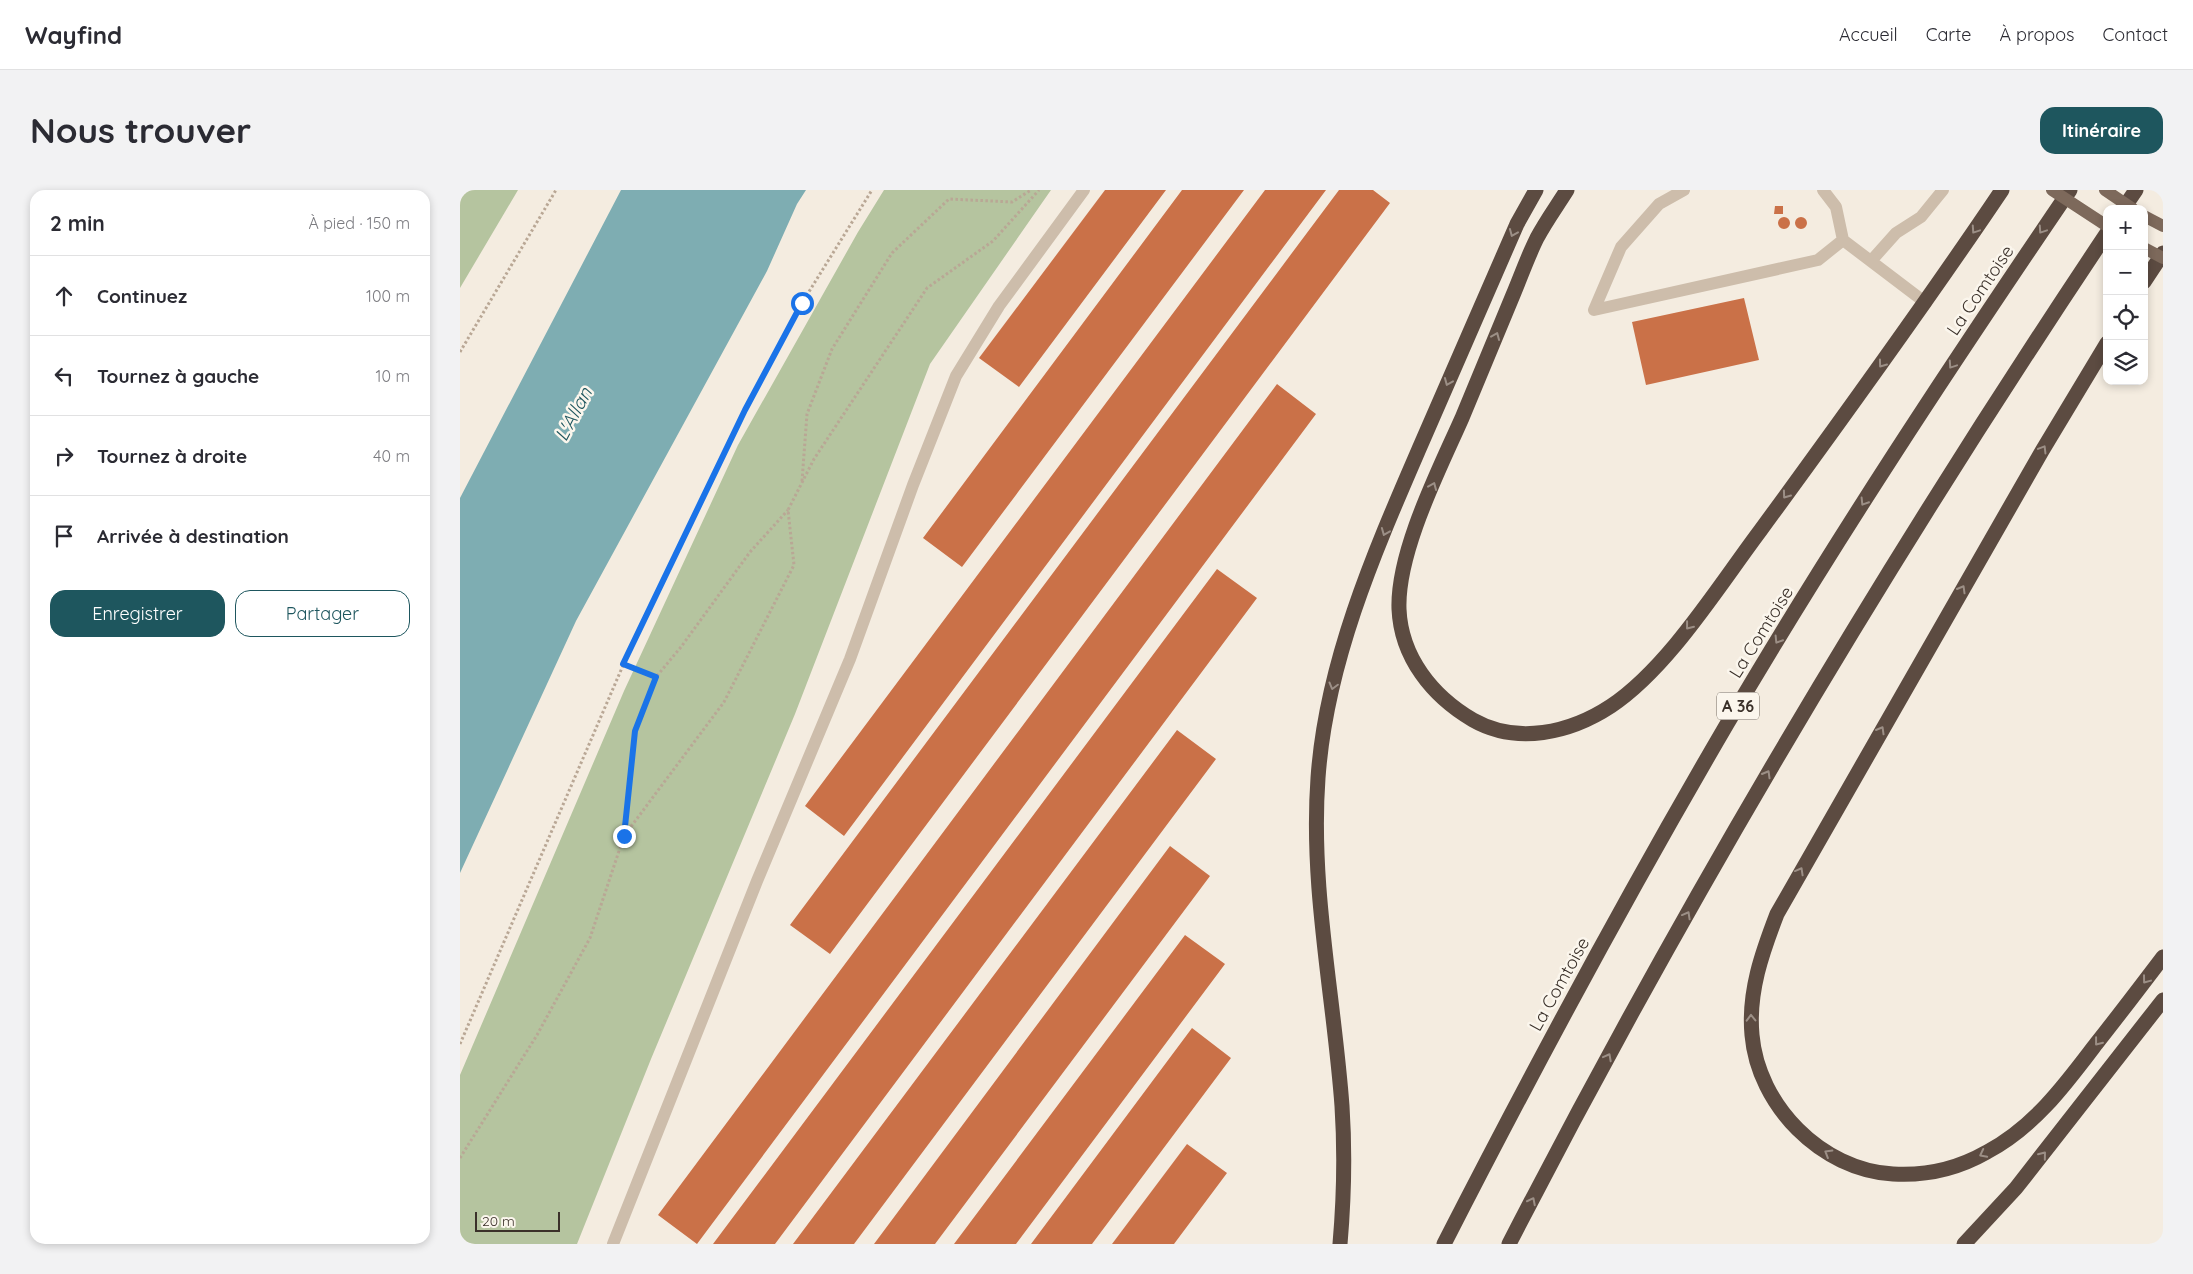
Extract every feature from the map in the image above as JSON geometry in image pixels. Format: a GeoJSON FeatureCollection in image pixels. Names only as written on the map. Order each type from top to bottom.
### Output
{"type":"FeatureCollection","features":[{"type":"Feature","properties":{"kind":"highway"},"geometry":{"type":"LineString","coordinates":[[1340,1244],[1344,1194],[1342,1107],[1320,917],[1316,844],[1318,776],[1328,706],[1344,643],[1378,547],[1517,224],[1536,190]]}},
{"type":"Feature","properties":{"kind":"highway"},"geometry":{"type":"LineString","coordinates":[[1567,190],[1537,238],[1450,444],[1406,556],[1399,589],[1402,629],[1418,669],[1429,685],[1457,710],[1491,729],[1525,734],[1565,729],[1608,708],[1629,693],[1651,672],[1706,604],[1926,303],[2002,190]]}},
{"type":"Feature","properties":{"kind":"highway","name":"La Comtoise"},"geometry":{"type":"LineString","coordinates":[[1444,1244],[1518,1098],[1648,861],[1728,722],[1922,411],[2070,190]]}},
{"type":"Feature","properties":{"kind":"highway"},"geometry":{"type":"LineString","coordinates":[[2126,205],[2136,190]]}},
{"type":"Feature","properties":{"kind":"highway"},"geometry":{"type":"LineString","coordinates":[[1510,1244],[1634,1007],[1817,689],[1994,406],[2103,239]]}},
{"type":"Feature","properties":{"kind":"highway"},"geometry":{"type":"LineString","coordinates":[[2148,276],[2163,253]]}},
{"type":"Feature","properties":{"kind":"highway"},"geometry":{"type":"LineString","coordinates":[[2103,350],[2042,451],[1777,914],[1760,961],[1752,994],[1750,1017],[1755,1056],[1761,1075],[1784,1115],[1797,1129],[1826,1152],[1863,1168],[1892,1174],[1947,1169],[1968,1162],[2005,1141],[2043,1110],[2064,1086],[2163,957]]}},
{"type":"Feature","properties":{"kind":"highway"},"geometry":{"type":"LineString","coordinates":[[1964,1244],[2016,1188],[2163,1000]]}},
{"type":"Feature","properties":{"kind":"main road"},"geometry":{"type":"LineString","coordinates":[[2052,190],[2103,223]]}},
{"type":"Feature","properties":{"kind":"main road"},"geometry":{"type":"LineString","coordinates":[[2105,190],[2127,205]]}},
{"type":"Feature","properties":{"kind":"main road"},"geometry":{"type":"LineString","coordinates":[[2148,218],[2163,226]]}},
{"type":"Feature","properties":{"kind":"main road"},"geometry":{"type":"LineString","coordinates":[[2148,250],[2163,258]]}},
{"type":"Feature","properties":{"kind":"lane"},"geometry":{"type":"LineString","coordinates":[[613,1244],[758,881],[850,659],[913,485],[956,376],[999,306],[1084,190]]}},
{"type":"Feature","properties":{"kind":"lane"},"geometry":{"type":"LineString","coordinates":[[1684,190],[1660,204],[1621,247],[1594,310],[1818,260],[1843,240]]}},
{"type":"Feature","properties":{"kind":"lane"},"geometry":{"type":"LineString","coordinates":[[1823,190],[1836,207],[1843,240],[1926,303]]}},
{"type":"Feature","properties":{"kind":"lane"},"geometry":{"type":"LineString","coordinates":[[1871,261],[1896,233],[1920,217],[1943,190]]}},
{"type":"Feature","properties":{"kind":"path"},"geometry":{"type":"LineString","coordinates":[[460,352],[556,190]]}},
{"type":"Feature","properties":{"kind":"path"},"geometry":{"type":"LineString","coordinates":[[460,1044],[623,664],[745,410],[802,303],[872,190]]}},
{"type":"Feature","properties":{"kind":"path"},"geometry":{"type":"LineString","coordinates":[[802,483],[807,414],[832,349],[892,253],[949,199],[1012,202],[1031,190]]}},
{"type":"Feature","properties":{"kind":"path"},"geometry":{"type":"LineString","coordinates":[[460,1158],[537,1035],[590,938],[624,836],[635,731],[656,677],[681,647],[750,552],[788,510],[814,459],[927,288],[993,241],[1039,190]]}},
{"type":"Feature","properties":{"kind":"path"},"geometry":{"type":"LineString","coordinates":[[624,836],[724,702],[794,565],[788,510]]}},
{"type":"Feature","properties":{"kind":"path"},"geometry":{"type":"LineString","coordinates":[[623,664],[656,677]]}},
{"type":"Feature","properties":{"kind":"green space"},"geometry":{"type":"Polygon","coordinates":[[[460,190],[518,190],[460,288],[460,190]]]}},
{"type":"Feature","properties":{"kind":"green space"},"geometry":{"type":"Polygon","coordinates":[[[884,190],[1051,190],[930,364],[795,714],[651,1059],[577,1244],[460,1244],[460,1075],[624,691],[738,445],[858,232],[884,190]]]}},
{"type":"Feature","properties":{"kind":"water","name":"L'Allan"},"geometry":{"type":"Polygon","coordinates":[[[621,190],[806,190],[797,204],[767,271],[576,621],[460,873],[460,498],[621,190]]]}},
{"type":"Feature","properties":{"kind":"building"},"geometry":{"type":"Polygon","coordinates":[[[1105,190],[1166,190],[1019,387],[979,358],[1105,190]]]}},
{"type":"Feature","properties":{"kind":"building"},"geometry":{"type":"Polygon","coordinates":[[[1182,190],[1244,190],[962,567],[923,538],[1182,190]]]}},
{"type":"Feature","properties":{"kind":"building"},"geometry":{"type":"Polygon","coordinates":[[[1265,190],[1326,190],[844,836],[805,806],[1265,190]]]}},
{"type":"Feature","properties":{"kind":"building"},"geometry":{"type":"Polygon","coordinates":[[[1339,190],[1373,190],[1390,203],[830,954],[790,925],[1339,190]]]}},
{"type":"Feature","properties":{"kind":"building"},"geometry":{"type":"Polygon","coordinates":[[[1775,206],[1783,206],[1783,214],[1774,214],[1775,206]]]}},
{"type":"Feature","properties":{"kind":"building"},"geometry":{"type":"Polygon","coordinates":[[[1782,217],[1786,217],[1790,223],[1786,229],[1782,229],[1778,225],[1778,221],[1782,217]]]}},
{"type":"Feature","properties":{"kind":"building"},"geometry":{"type":"Polygon","coordinates":[[[1799,217],[1803,217],[1807,223],[1803,229],[1799,229],[1795,225],[1795,221],[1799,217]]]}},
{"type":"Feature","properties":{"kind":"building"},"geometry":{"type":"Polygon","coordinates":[[[1744,298],[1759,360],[1646,385],[1632,322],[1744,298]]]}},
{"type":"Feature","properties":{"kind":"building"},"geometry":{"type":"Polygon","coordinates":[[[1277,384],[1316,414],[697,1244],[658,1215],[1277,384]]]}},
{"type":"Feature","properties":{"kind":"building"},"geometry":{"type":"Polygon","coordinates":[[[1217,569],[1257,598],[775,1244],[713,1244],[1217,569]]]}},
{"type":"Feature","properties":{"kind":"building"},"geometry":{"type":"Polygon","coordinates":[[[1177,730],[1216,759],[854,1244],[793,1244],[1177,730]]]}},
{"type":"Feature","properties":{"kind":"building"},"geometry":{"type":"Polygon","coordinates":[[[1170,846],[1210,876],[935,1244],[874,1244],[1170,846]]]}},
{"type":"Feature","properties":{"kind":"building"},"geometry":{"type":"Polygon","coordinates":[[[1185,935],[1225,964],[1016,1244],[954,1244],[1185,935]]]}},
{"type":"Feature","properties":{"kind":"building"},"geometry":{"type":"Polygon","coordinates":[[[1192,1028],[1231,1058],[1092,1244],[1031,1244],[1192,1028]]]}},
{"type":"Feature","properties":{"kind":"building"},"geometry":{"type":"Polygon","coordinates":[[[1187,1144],[1227,1173],[1174,1244],[1112,1244],[1187,1144]]]}},
{"type":"Feature","properties":{"kind":"route"},"geometry":{"type":"LineString","coordinates":[[624,836],[635,731],[656,677],[623,664],[745,410],[802,303]]}}]}
